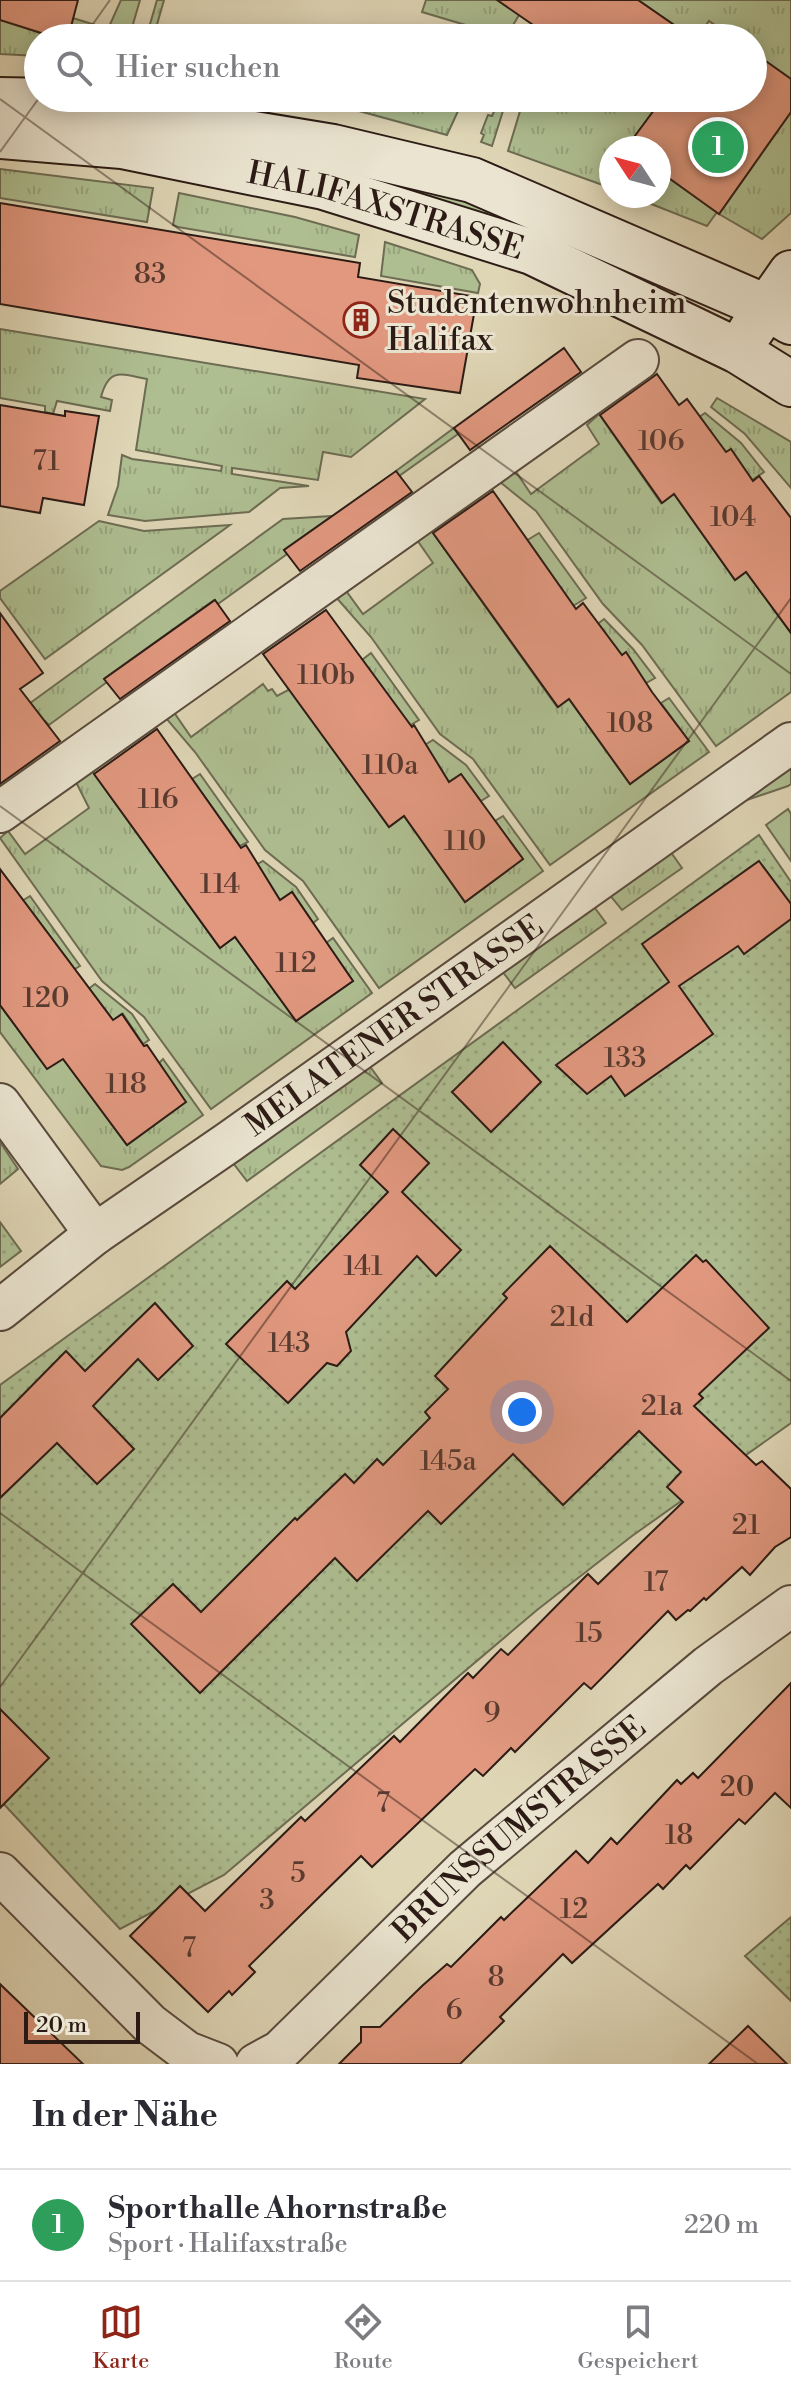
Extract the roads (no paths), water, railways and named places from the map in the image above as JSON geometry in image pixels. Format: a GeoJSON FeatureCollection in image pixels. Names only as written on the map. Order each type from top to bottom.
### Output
{"type":"FeatureCollection","features":[{"type":"Feature","properties":{"kind":"main road","name":"HALIFAXSTRASSE"},"geometry":{"type":"LineString","coordinates":[[0,100],[24,100]]}},
{"type":"Feature","properties":{"kind":"main road","name":"HALIFAXSTRASSE"},"geometry":{"type":"LineString","coordinates":[[121,112],[333,147],[472,180],[783,301]]}},
{"type":"Feature","properties":{"kind":"main road","name":"HALIFAXSTRASSE"},"geometry":{"type":"LineString","coordinates":[[0,136],[122,146],[324,187],[532,252],[789,378]]}},
{"type":"Feature","properties":{"kind":"main road"},"geometry":{"type":"LineString","coordinates":[[738,351],[783,301]]}},
{"type":"Feature","properties":{"kind":"street"},"geometry":{"type":"LineString","coordinates":[[0,812],[638,360]]}},
{"type":"Feature","properties":{"kind":"street","name":"MELATENER STRASSE"},"geometry":{"type":"LineString","coordinates":[[0,1310],[95,1234],[791,743]]}},
{"type":"Feature","properties":{"kind":"street"},"geometry":{"type":"LineString","coordinates":[[0,1104],[95,1234]]}},
{"type":"Feature","properties":{"kind":"street","name":"BRUNSSUMSTRASSE"},"geometry":{"type":"LineString","coordinates":[[256,2064],[280,2051],[465,1869],[708,1666],[791,1606]]}},
{"type":"Feature","properties":{"kind":"street"},"geometry":{"type":"LineString","coordinates":[[0,1873],[150,2024],[187,2052],[218,2064]]}},
{"type":"Feature","properties":{"kind":"place","name":"Sporthalle Ahornstraße"},"geometry":{"type":"Point","coordinates":[718,147]}},
{"type":"Feature","properties":{"kind":"place","name":"Studentenwohnheim Halifax"},"geometry":{"type":"Point","coordinates":[361,320]}}]}
